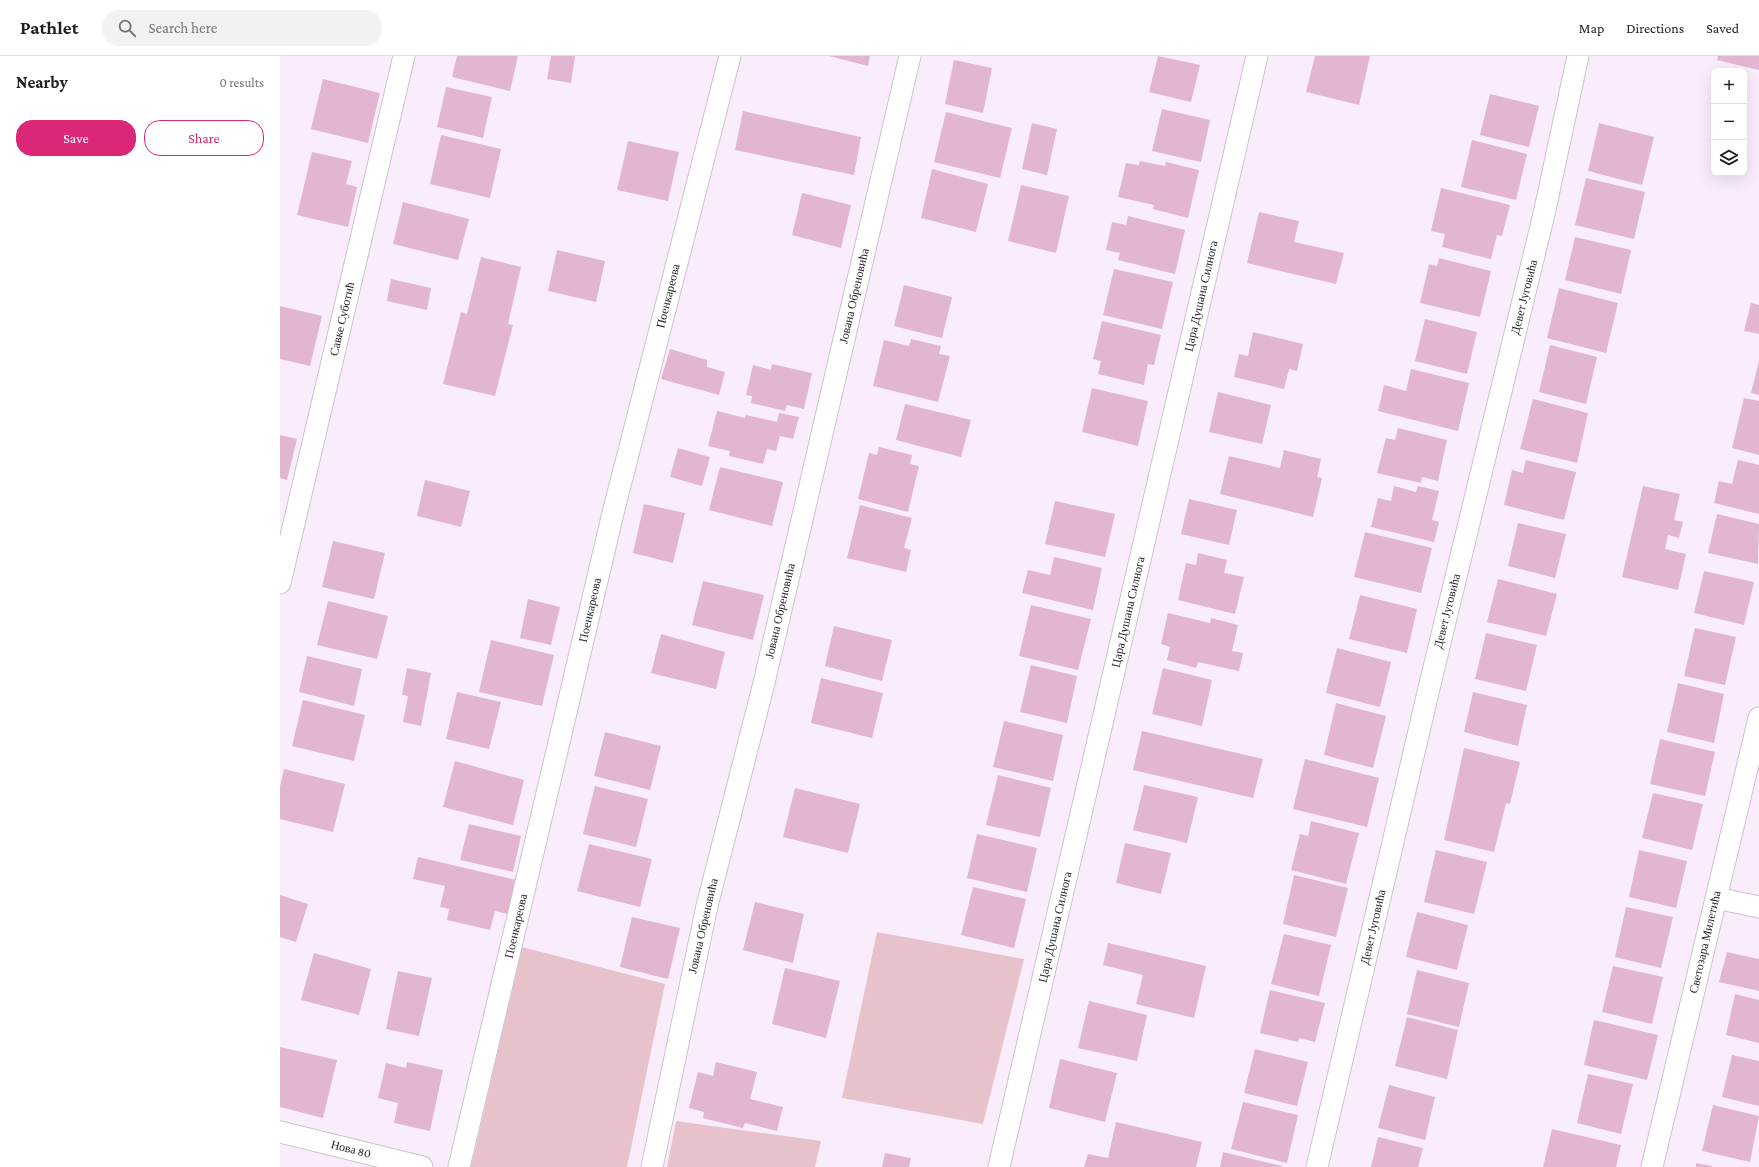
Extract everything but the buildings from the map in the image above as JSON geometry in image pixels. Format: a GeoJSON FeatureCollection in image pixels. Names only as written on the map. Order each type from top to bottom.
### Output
{"type":"FeatureCollection","features":[{"type":"Feature","properties":{"kind":"street","name":"Савке Суботић"},"geometry":{"type":"LineString","coordinates":[[280,582],[404,56]]}},
{"type":"Feature","properties":{"kind":"street","name":"Поенкареова"},"geometry":{"type":"LineString","coordinates":[[459,1167],[612,513],[730,56]]}},
{"type":"Feature","properties":{"kind":"street","name":"Јована Обреновића"},"geometry":{"type":"LineString","coordinates":[[652,1167],[707,906],[764,682],[910,56]]}},
{"type":"Feature","properties":{"kind":"street","name":"Цара Душана Силнога"},"geometry":{"type":"LineString","coordinates":[[999,1167],[1257,56]]}},
{"type":"Feature","properties":{"kind":"street","name":"Девет Југовића"},"geometry":{"type":"LineString","coordinates":[[1317,1167],[1430,684],[1544,214],[1578,56]]}},
{"type":"Feature","properties":{"kind":"street","name":"Светозара Милетића"},"geometry":{"type":"LineString","coordinates":[[1652,1167],[1759,718]]}},
{"type":"Feature","properties":{"kind":"street"},"geometry":{"type":"LineString","coordinates":[[1716,898],[1759,907]]}},
{"type":"Feature","properties":{"kind":"street","name":"Нова 80"},"geometry":{"type":"LineString","coordinates":[[280,1132],[422,1167]]}},
{"type":"Feature","properties":{"kind":"shaded area"},"geometry":{"type":"Polygon","coordinates":[[[877,932],[1024,959],[983,1124],[842,1098],[877,932]]]}},
{"type":"Feature","properties":{"kind":"shaded area"},"geometry":{"type":"Polygon","coordinates":[[[522,947],[665,984],[627,1167],[471,1167],[522,947]]]}},
{"type":"Feature","properties":{"kind":"shaded area"},"geometry":{"type":"Polygon","coordinates":[[[676,1121],[821,1141],[815,1167],[667,1167],[676,1121]]]}}]}
